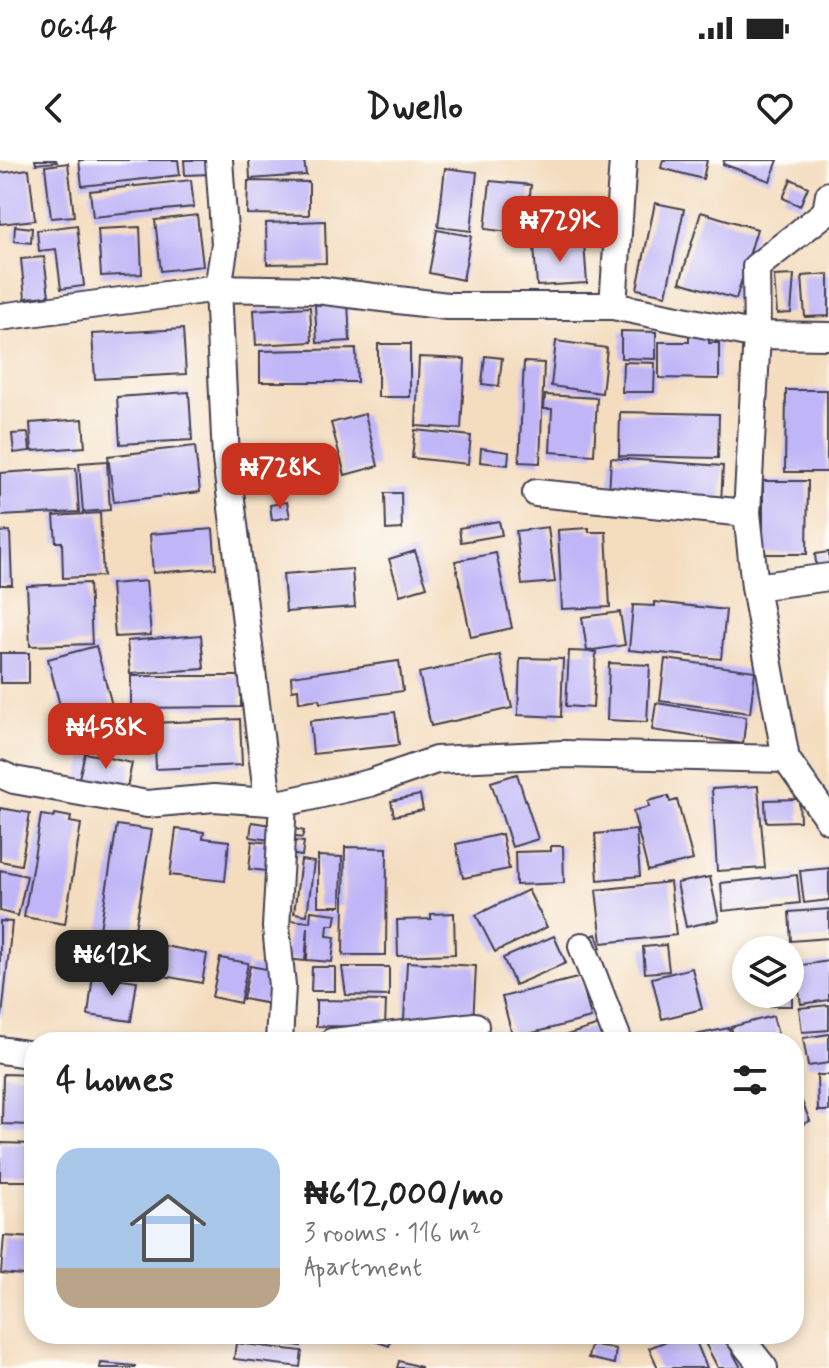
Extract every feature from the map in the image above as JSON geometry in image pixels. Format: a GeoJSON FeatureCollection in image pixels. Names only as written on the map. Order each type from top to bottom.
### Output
{"type":"FeatureCollection","features":[{"type":"Feature","properties":{"kind":"street"},"geometry":{"type":"LineString","coordinates":[[219,160],[225,244],[218,288],[226,459],[275,802],[276,927],[282,986],[280,1032]]}},
{"type":"Feature","properties":{"kind":"street"},"geometry":{"type":"LineString","coordinates":[[613,306],[623,160]]}},
{"type":"Feature","properties":{"kind":"street"},"geometry":{"type":"LineString","coordinates":[[829,195],[826,212],[756,267],[757,335],[747,513],[755,587],[786,759],[829,820]]}},
{"type":"Feature","properties":{"kind":"street"},"geometry":{"type":"LineString","coordinates":[[0,317],[218,288],[317,290],[447,306],[613,306],[757,335],[829,336]]}},
{"type":"Feature","properties":{"kind":"street"},"geometry":{"type":"LineString","coordinates":[[536,493],[747,513]]}},
{"type":"Feature","properties":{"kind":"street"},"geometry":{"type":"LineString","coordinates":[[755,587],[829,577]]}},
{"type":"Feature","properties":{"kind":"street"},"geometry":{"type":"LineString","coordinates":[[0,774],[14,780],[147,804],[214,798],[275,802],[370,783],[436,760],[563,754],[786,759]]}},
{"type":"Feature","properties":{"kind":"street"},"geometry":{"type":"LineString","coordinates":[[582,946],[615,1032]]}},
{"type":"Feature","properties":{"kind":"street"},"geometry":{"type":"LineString","coordinates":[[421,1032],[475,1026]]}},
{"type":"Feature","properties":{"kind":"street"},"geometry":{"type":"LineString","coordinates":[[0,1050],[24,1054]]}},
{"type":"Feature","properties":{"kind":"street"},"geometry":{"type":"LineString","coordinates":[[745,1344],[764,1368]]}},
{"type":"Feature","properties":{"kind":"building"},"geometry":{"type":"Polygon","coordinates":[[[35,160],[56,160],[57,162],[36,164],[35,160]]]}},
{"type":"Feature","properties":{"kind":"building"},"geometry":{"type":"Polygon","coordinates":[[[79,160],[178,160],[180,175],[82,186],[79,160]]]}},
{"type":"Feature","properties":{"kind":"building"},"geometry":{"type":"Polygon","coordinates":[[[184,160],[210,160],[211,174],[185,175],[184,160]]]}},
{"type":"Feature","properties":{"kind":"building"},"geometry":{"type":"Polygon","coordinates":[[[249,160],[304,160],[306,175],[250,179],[249,160]]]}},
{"type":"Feature","properties":{"kind":"building"},"geometry":{"type":"Polygon","coordinates":[[[663,160],[707,160],[703,179],[661,168],[663,160]]]}},
{"type":"Feature","properties":{"kind":"building"},"geometry":{"type":"Polygon","coordinates":[[[724,160],[778,160],[770,181],[723,164],[724,160]]]}},
{"type":"Feature","properties":{"kind":"building"},"geometry":{"type":"Polygon","coordinates":[[[68,163],[74,216],[51,218],[45,166],[68,163]]]}},
{"type":"Feature","properties":{"kind":"building"},"geometry":{"type":"Polygon","coordinates":[[[445,168],[477,172],[471,231],[438,227],[445,168]]]}},
{"type":"Feature","properties":{"kind":"building"},"geometry":{"type":"Polygon","coordinates":[[[29,169],[35,220],[0,224],[0,173],[29,169]]]}},
{"type":"Feature","properties":{"kind":"building"},"geometry":{"type":"Polygon","coordinates":[[[791,179],[808,187],[800,206],[783,198],[791,179]]]}},
{"type":"Feature","properties":{"kind":"building"},"geometry":{"type":"Polygon","coordinates":[[[191,180],[194,207],[93,217],[90,191],[191,180]]]}},
{"type":"Feature","properties":{"kind":"building"},"geometry":{"type":"Polygon","coordinates":[[[248,181],[309,182],[309,215],[247,214],[248,181]]]}},
{"type":"Feature","properties":{"kind":"building"},"geometry":{"type":"Polygon","coordinates":[[[490,181],[531,185],[526,234],[485,229],[490,181]]]}},
{"type":"Feature","properties":{"kind":"building"},"geometry":{"type":"Polygon","coordinates":[[[655,203],[684,209],[666,295],[637,289],[655,203]]]}},
{"type":"Feature","properties":{"kind":"building"},"geometry":{"type":"Polygon","coordinates":[[[701,212],[757,229],[736,299],[680,282],[701,212]]]}},
{"type":"Feature","properties":{"kind":"building"},"geometry":{"type":"Polygon","coordinates":[[[197,215],[203,266],[161,271],[155,220],[197,215]]]}},
{"type":"Feature","properties":{"kind":"building"},"geometry":{"type":"Polygon","coordinates":[[[325,221],[326,263],[267,264],[266,223],[325,221]]]}},
{"type":"Feature","properties":{"kind":"building"},"geometry":{"type":"Polygon","coordinates":[[[77,225],[84,286],[61,289],[56,249],[39,251],[37,230],[77,225]]]}},
{"type":"Feature","properties":{"kind":"building"},"geometry":{"type":"Polygon","coordinates":[[[15,226],[32,228],[31,243],[14,241],[15,226]]]}},
{"type":"Feature","properties":{"kind":"building"},"geometry":{"type":"Polygon","coordinates":[[[140,227],[142,274],[101,276],[98,229],[140,227]]]}},
{"type":"Feature","properties":{"kind":"building"},"geometry":{"type":"Polygon","coordinates":[[[437,230],[471,236],[463,280],[429,273],[437,230]]]}},
{"type":"Feature","properties":{"kind":"building"},"geometry":{"type":"Polygon","coordinates":[[[584,243],[587,283],[537,286],[534,246],[584,243]]]}},
{"type":"Feature","properties":{"kind":"building"},"geometry":{"type":"Polygon","coordinates":[[[44,257],[49,296],[25,298],[21,259],[44,257]]]}},
{"type":"Feature","properties":{"kind":"building"},"geometry":{"type":"Polygon","coordinates":[[[829,274],[829,316],[805,317],[802,276],[829,274]]]}},
{"type":"Feature","properties":{"kind":"building"},"geometry":{"type":"Polygon","coordinates":[[[794,275],[791,313],[777,314],[774,276],[794,275]]]}},
{"type":"Feature","properties":{"kind":"building"},"geometry":{"type":"Polygon","coordinates":[[[348,303],[350,341],[317,343],[315,305],[348,303]]]}},
{"type":"Feature","properties":{"kind":"building"},"geometry":{"type":"Polygon","coordinates":[[[310,307],[312,342],[256,345],[254,310],[310,307]]]}},
{"type":"Feature","properties":{"kind":"building"},"geometry":{"type":"Polygon","coordinates":[[[183,329],[186,374],[95,379],[92,334],[183,329]]]}},
{"type":"Feature","properties":{"kind":"building"},"geometry":{"type":"Polygon","coordinates":[[[621,331],[656,332],[656,359],[621,358],[621,331]]]}},
{"type":"Feature","properties":{"kind":"building"},"geometry":{"type":"Polygon","coordinates":[[[689,335],[709,336],[709,343],[719,343],[719,379],[659,378],[659,342],[689,342],[689,335]]]}},
{"type":"Feature","properties":{"kind":"building"},"geometry":{"type":"Polygon","coordinates":[[[556,341],[607,348],[602,393],[551,386],[556,341]]]}},
{"type":"Feature","properties":{"kind":"building"},"geometry":{"type":"Polygon","coordinates":[[[378,344],[410,344],[410,397],[378,397],[378,344]]]}},
{"type":"Feature","properties":{"kind":"building"},"geometry":{"type":"Polygon","coordinates":[[[356,349],[357,382],[260,382],[260,351],[356,349]]]}},
{"type":"Feature","properties":{"kind":"building"},"geometry":{"type":"Polygon","coordinates":[[[485,356],[502,358],[499,386],[482,384],[485,356]]]}},
{"type":"Feature","properties":{"kind":"building"},"geometry":{"type":"Polygon","coordinates":[[[419,357],[465,359],[461,429],[416,426],[419,357]]]}},
{"type":"Feature","properties":{"kind":"building"},"geometry":{"type":"Polygon","coordinates":[[[524,362],[544,363],[540,463],[519,462],[524,362]]]}},
{"type":"Feature","properties":{"kind":"building"},"geometry":{"type":"Polygon","coordinates":[[[623,362],[655,363],[654,392],[622,392],[623,362]]]}},
{"type":"Feature","properties":{"kind":"building"},"geometry":{"type":"Polygon","coordinates":[[[786,390],[827,390],[827,472],[785,472],[786,390]]]}},
{"type":"Feature","properties":{"kind":"building"},"geometry":{"type":"Polygon","coordinates":[[[189,392],[192,440],[120,444],[117,397],[189,392]]]}},
{"type":"Feature","properties":{"kind":"building"},"geometry":{"type":"Polygon","coordinates":[[[545,395],[597,398],[594,455],[550,452],[552,409],[544,409],[545,395]]]}},
{"type":"Feature","properties":{"kind":"building"},"geometry":{"type":"Polygon","coordinates":[[[620,412],[719,414],[718,458],[619,456],[620,412]]]}},
{"type":"Feature","properties":{"kind":"building"},"geometry":{"type":"Polygon","coordinates":[[[365,414],[378,466],[345,475],[331,423],[365,414]]]}},
{"type":"Feature","properties":{"kind":"building"},"geometry":{"type":"Polygon","coordinates":[[[83,419],[85,447],[32,451],[30,423],[83,419]]]}},
{"type":"Feature","properties":{"kind":"building"},"geometry":{"type":"Polygon","coordinates":[[[415,430],[471,436],[468,464],[412,458],[415,430]]]}},
{"type":"Feature","properties":{"kind":"building"},"geometry":{"type":"Polygon","coordinates":[[[28,433],[30,451],[14,453],[12,434],[28,433]]]}},
{"type":"Feature","properties":{"kind":"building"},"geometry":{"type":"Polygon","coordinates":[[[195,446],[200,492],[114,502],[108,456],[195,446]]]}},
{"type":"Feature","properties":{"kind":"building"},"geometry":{"type":"Polygon","coordinates":[[[481,448],[509,452],[508,465],[480,462],[481,448]]]}},
{"type":"Feature","properties":{"kind":"building"},"geometry":{"type":"Polygon","coordinates":[[[611,458],[723,466],[721,503],[609,495],[611,458]]]}},
{"type":"Feature","properties":{"kind":"building"},"geometry":{"type":"Polygon","coordinates":[[[107,461],[110,510],[83,512],[79,463],[107,461]]]}},
{"type":"Feature","properties":{"kind":"building"},"geometry":{"type":"Polygon","coordinates":[[[76,468],[79,512],[0,516],[0,473],[76,468]]]}},
{"type":"Feature","properties":{"kind":"building"},"geometry":{"type":"Polygon","coordinates":[[[763,481],[808,481],[807,554],[763,554],[763,481]]]}},
{"type":"Feature","properties":{"kind":"building"},"geometry":{"type":"Polygon","coordinates":[[[385,493],[401,493],[402,529],[386,530],[385,493]]]}},
{"type":"Feature","properties":{"kind":"building"},"geometry":{"type":"Polygon","coordinates":[[[287,502],[290,517],[272,520],[270,505],[287,502]]]}},
{"type":"Feature","properties":{"kind":"building"},"geometry":{"type":"Polygon","coordinates":[[[100,513],[103,576],[63,578],[62,542],[56,542],[54,516],[100,513]]]}},
{"type":"Feature","properties":{"kind":"building"},"geometry":{"type":"Polygon","coordinates":[[[499,521],[502,535],[461,542],[459,528],[499,521]]]}},
{"type":"Feature","properties":{"kind":"building"},"geometry":{"type":"Polygon","coordinates":[[[548,527],[555,582],[522,585],[516,531],[548,527]]]}},
{"type":"Feature","properties":{"kind":"building"},"geometry":{"type":"Polygon","coordinates":[[[589,528],[589,532],[606,532],[610,607],[562,609],[558,530],[589,528]]]}},
{"type":"Feature","properties":{"kind":"building"},"geometry":{"type":"Polygon","coordinates":[[[213,529],[216,568],[153,573],[150,534],[213,529]]]}},
{"type":"Feature","properties":{"kind":"building"},"geometry":{"type":"Polygon","coordinates":[[[10,531],[12,585],[0,585],[0,532],[10,531]]]}},
{"type":"Feature","properties":{"kind":"building"},"geometry":{"type":"Polygon","coordinates":[[[415,551],[427,587],[400,595],[389,559],[415,551]]]}},
{"type":"Feature","properties":{"kind":"building"},"geometry":{"type":"Polygon","coordinates":[[[829,552],[829,572],[817,573],[815,554],[829,552]]]}},
{"type":"Feature","properties":{"kind":"building"},"geometry":{"type":"Polygon","coordinates":[[[496,553],[512,628],[471,637],[455,561],[496,553]]]}},
{"type":"Feature","properties":{"kind":"building"},"geometry":{"type":"Polygon","coordinates":[[[352,569],[355,607],[286,612],[283,574],[352,569]]]}},
{"type":"Feature","properties":{"kind":"building"},"geometry":{"type":"Polygon","coordinates":[[[146,581],[151,635],[115,637],[111,584],[146,581]]]}},
{"type":"Feature","properties":{"kind":"building"},"geometry":{"type":"Polygon","coordinates":[[[89,583],[92,644],[30,646],[27,586],[89,583]]]}},
{"type":"Feature","properties":{"kind":"building"},"geometry":{"type":"Polygon","coordinates":[[[655,602],[726,610],[721,659],[629,650],[633,605],[655,606],[655,602]]]}},
{"type":"Feature","properties":{"kind":"building"},"geometry":{"type":"Polygon","coordinates":[[[620,612],[625,645],[587,651],[582,617],[620,612]]]}},
{"type":"Feature","properties":{"kind":"building"},"geometry":{"type":"Polygon","coordinates":[[[201,635],[204,669],[130,674],[127,641],[201,635]]]}},
{"type":"Feature","properties":{"kind":"building"},"geometry":{"type":"Polygon","coordinates":[[[96,646],[116,720],[67,733],[48,659],[96,646]]]}},
{"type":"Feature","properties":{"kind":"building"},"geometry":{"type":"Polygon","coordinates":[[[569,651],[596,652],[593,708],[566,706],[569,651]]]}},
{"type":"Feature","properties":{"kind":"building"},"geometry":{"type":"Polygon","coordinates":[[[0,653],[29,653],[29,683],[0,683],[0,653]]]}},
{"type":"Feature","properties":{"kind":"building"},"geometry":{"type":"Polygon","coordinates":[[[500,655],[512,708],[431,726],[419,673],[500,655]]]}},
{"type":"Feature","properties":{"kind":"building"},"geometry":{"type":"Polygon","coordinates":[[[520,658],[563,659],[561,717],[518,715],[520,658]]]}},
{"type":"Feature","properties":{"kind":"building"},"geometry":{"type":"Polygon","coordinates":[[[665,659],[755,671],[750,713],[660,701],[665,659]]]}},
{"type":"Feature","properties":{"kind":"building"},"geometry":{"type":"Polygon","coordinates":[[[399,661],[403,691],[320,703],[319,699],[299,702],[298,689],[292,690],[291,676],[399,661]]]}},
{"type":"Feature","properties":{"kind":"building"},"geometry":{"type":"Polygon","coordinates":[[[609,663],[650,665],[647,722],[607,720],[609,663]]]}},
{"type":"Feature","properties":{"kind":"building"},"geometry":{"type":"Polygon","coordinates":[[[131,676],[241,676],[241,707],[131,708],[131,676]]]}},
{"type":"Feature","properties":{"kind":"building"},"geometry":{"type":"Polygon","coordinates":[[[656,703],[746,717],[743,744],[652,730],[656,703]]]}},
{"type":"Feature","properties":{"kind":"building"},"geometry":{"type":"Polygon","coordinates":[[[395,712],[399,745],[313,754],[310,721],[395,712]]]}},
{"type":"Feature","properties":{"kind":"building"},"geometry":{"type":"Polygon","coordinates":[[[240,719],[242,765],[156,769],[154,723],[240,719]]]}},
{"type":"Feature","properties":{"kind":"building"},"geometry":{"type":"Polygon","coordinates":[[[85,753],[132,763],[127,788],[79,778],[85,753]]]}},
{"type":"Feature","properties":{"kind":"building"},"geometry":{"type":"Polygon","coordinates":[[[517,774],[538,839],[512,847],[491,782],[517,774]]]}},
{"type":"Feature","properties":{"kind":"building"},"geometry":{"type":"Polygon","coordinates":[[[758,786],[765,868],[717,871],[712,789],[758,786]]]}},
{"type":"Feature","properties":{"kind":"building"},"geometry":{"type":"Polygon","coordinates":[[[420,795],[423,810],[394,816],[391,801],[420,795]]]}},
{"type":"Feature","properties":{"kind":"building"},"geometry":{"type":"Polygon","coordinates":[[[668,796],[670,802],[677,800],[693,860],[648,871],[633,811],[649,807],[648,801],[668,796]]]}},
{"type":"Feature","properties":{"kind":"building"},"geometry":{"type":"Polygon","coordinates":[[[799,799],[800,821],[766,822],[765,800],[799,799]]]}},
{"type":"Feature","properties":{"kind":"building"},"geometry":{"type":"Polygon","coordinates":[[[0,808],[30,813],[21,865],[0,861],[0,808]]]}},
{"type":"Feature","properties":{"kind":"building"},"geometry":{"type":"Polygon","coordinates":[[[55,814],[71,817],[70,822],[81,824],[65,924],[24,917],[41,815],[54,817],[55,814]]]}},
{"type":"Feature","properties":{"kind":"building"},"geometry":{"type":"Polygon","coordinates":[[[252,822],[272,825],[270,840],[250,837],[252,822]]]}},
{"type":"Feature","properties":{"kind":"building"},"geometry":{"type":"Polygon","coordinates":[[[117,825],[152,830],[134,935],[100,929],[117,825]]]}},
{"type":"Feature","properties":{"kind":"building"},"geometry":{"type":"Polygon","coordinates":[[[286,827],[304,831],[302,838],[284,835],[286,827]]]}},
{"type":"Feature","properties":{"kind":"building"},"geometry":{"type":"Polygon","coordinates":[[[176,829],[204,832],[203,838],[229,841],[225,881],[170,875],[176,829]]]}},
{"type":"Feature","properties":{"kind":"building"},"geometry":{"type":"Polygon","coordinates":[[[636,830],[640,876],[598,880],[595,834],[636,830]]]}},
{"type":"Feature","properties":{"kind":"building"},"geometry":{"type":"Polygon","coordinates":[[[502,834],[509,869],[463,878],[456,844],[502,834]]]}},
{"type":"Feature","properties":{"kind":"building"},"geometry":{"type":"Polygon","coordinates":[[[283,840],[304,842],[302,856],[282,853],[283,840]]]}},
{"type":"Feature","properties":{"kind":"building"},"geometry":{"type":"Polygon","coordinates":[[[252,841],[278,844],[275,872],[249,869],[252,841]]]}},
{"type":"Feature","properties":{"kind":"building"},"geometry":{"type":"Polygon","coordinates":[[[551,846],[563,846],[564,883],[516,885],[515,852],[551,851],[551,846]]]}},
{"type":"Feature","properties":{"kind":"building"},"geometry":{"type":"Polygon","coordinates":[[[345,847],[387,848],[386,955],[343,955],[345,847]]]}},
{"type":"Feature","properties":{"kind":"building"},"geometry":{"type":"Polygon","coordinates":[[[318,856],[342,857],[341,906],[318,906],[318,856]]]}},
{"type":"Feature","properties":{"kind":"building"},"geometry":{"type":"Polygon","coordinates":[[[301,860],[314,862],[307,915],[294,913],[301,860]]]}},
{"type":"Feature","properties":{"kind":"building"},"geometry":{"type":"Polygon","coordinates":[[[829,868],[829,900],[804,903],[800,871],[829,868]]]}},
{"type":"Feature","properties":{"kind":"building"},"geometry":{"type":"Polygon","coordinates":[[[0,870],[27,876],[18,916],[0,911],[0,870]]]}},
{"type":"Feature","properties":{"kind":"building"},"geometry":{"type":"Polygon","coordinates":[[[797,875],[800,903],[723,911],[721,883],[797,875]]]}},
{"type":"Feature","properties":{"kind":"building"},"geometry":{"type":"Polygon","coordinates":[[[710,877],[719,920],[686,927],[677,883],[710,877]]]}},
{"type":"Feature","properties":{"kind":"building"},"geometry":{"type":"Polygon","coordinates":[[[670,882],[676,935],[602,943],[596,890],[670,882]]]}},
{"type":"Feature","properties":{"kind":"building"},"geometry":{"type":"Polygon","coordinates":[[[528,890],[547,927],[495,952],[476,915],[528,890]]]}},
{"type":"Feature","properties":{"kind":"building"},"geometry":{"type":"Polygon","coordinates":[[[829,909],[829,938],[804,940],[804,936],[791,936],[789,912],[829,909]]]}},
{"type":"Feature","properties":{"kind":"building"},"geometry":{"type":"Polygon","coordinates":[[[311,911],[337,914],[335,925],[328,925],[327,936],[335,937],[332,962],[307,960],[308,927],[305,961],[286,959],[289,920],[310,922],[311,911]]]}},
{"type":"Feature","properties":{"kind":"building"},"geometry":{"type":"Polygon","coordinates":[[[454,913],[455,954],[398,956],[397,920],[431,919],[431,914],[454,913]]]}},
{"type":"Feature","properties":{"kind":"building"},"geometry":{"type":"Polygon","coordinates":[[[0,921],[12,922],[2,1016],[0,1016],[0,921]]]}},
{"type":"Feature","properties":{"kind":"building"},"geometry":{"type":"Polygon","coordinates":[[[93,932],[136,939],[130,974],[88,967],[93,932]]]}},
{"type":"Feature","properties":{"kind":"building"},"geometry":{"type":"Polygon","coordinates":[[[596,934],[601,948],[589,953],[583,940],[596,934]]]}},
{"type":"Feature","properties":{"kind":"building"},"geometry":{"type":"Polygon","coordinates":[[[554,936],[566,963],[515,985],[503,958],[554,936]]]}},
{"type":"Feature","properties":{"kind":"building"},"geometry":{"type":"Polygon","coordinates":[[[159,945],[207,954],[202,983],[153,974],[159,945]]]}},
{"type":"Feature","properties":{"kind":"building"},"geometry":{"type":"Polygon","coordinates":[[[666,945],[669,971],[645,973],[643,947],[666,945]]]}},
{"type":"Feature","properties":{"kind":"building"},"geometry":{"type":"Polygon","coordinates":[[[220,958],[248,963],[240,1003],[212,997],[220,958]]]}},
{"type":"Feature","properties":{"kind":"building"},"geometry":{"type":"Polygon","coordinates":[[[829,961],[829,1000],[804,1004],[804,965],[829,961]]]}},
{"type":"Feature","properties":{"kind":"building"},"geometry":{"type":"Polygon","coordinates":[[[407,962],[476,966],[473,1024],[404,1020],[407,962]]]}},
{"type":"Feature","properties":{"kind":"building"},"geometry":{"type":"Polygon","coordinates":[[[250,966],[277,971],[270,1004],[243,999],[250,966]]]}},
{"type":"Feature","properties":{"kind":"building"},"geometry":{"type":"Polygon","coordinates":[[[312,967],[335,967],[335,991],[311,991],[312,967]]]}},
{"type":"Feature","properties":{"kind":"building"},"geometry":{"type":"Polygon","coordinates":[[[342,967],[389,967],[389,996],[346,995],[342,967]]]}},
{"type":"Feature","properties":{"kind":"building"},"geometry":{"type":"Polygon","coordinates":[[[692,968],[702,1009],[662,1019],[652,978],[692,968]]]}},
{"type":"Feature","properties":{"kind":"building"},"geometry":{"type":"Polygon","coordinates":[[[93,975],[137,981],[131,1021],[88,1015],[93,975]]]}},
{"type":"Feature","properties":{"kind":"building"},"geometry":{"type":"Polygon","coordinates":[[[581,977],[591,1018],[536,1032],[511,1032],[502,997],[581,977]]]}},
{"type":"Feature","properties":{"kind":"building"},"geometry":{"type":"Polygon","coordinates":[[[316,1000],[386,1001],[385,1027],[316,1026],[316,1000]]]}},
{"type":"Feature","properties":{"kind":"building"},"geometry":{"type":"Polygon","coordinates":[[[829,1005],[829,1030],[802,1032],[799,1008],[829,1005]]]}},
{"type":"Feature","properties":{"kind":"building"},"geometry":{"type":"Polygon","coordinates":[[[773,1016],[777,1032],[732,1032],[731,1027],[773,1016]]]}},
{"type":"Feature","properties":{"kind":"building"},"geometry":{"type":"Polygon","coordinates":[[[599,1025],[601,1032],[576,1032],[599,1025]]]}},
{"type":"Feature","properties":{"kind":"building"},"geometry":{"type":"Polygon","coordinates":[[[729,1028],[730,1032],[709,1032],[729,1028]]]}},
{"type":"Feature","properties":{"kind":"building"},"geometry":{"type":"Polygon","coordinates":[[[829,1034],[829,1063],[808,1066],[804,1038],[829,1034]]]}},
{"type":"Feature","properties":{"kind":"building"},"geometry":{"type":"Polygon","coordinates":[[[3,1074],[24,1075],[24,1125],[2,1124],[3,1074]]]}},
{"type":"Feature","properties":{"kind":"building"},"geometry":{"type":"Polygon","coordinates":[[[817,1075],[829,1075],[829,1111],[818,1111],[817,1075]]]}},
{"type":"Feature","properties":{"kind":"building"},"geometry":{"type":"Polygon","coordinates":[[[804,1106],[810,1121],[804,1124],[804,1106]]]}},
{"type":"Feature","properties":{"kind":"building"},"geometry":{"type":"Polygon","coordinates":[[[0,1143],[24,1144],[24,1181],[0,1181],[0,1143]]]}},
{"type":"Feature","properties":{"kind":"building"},"geometry":{"type":"Polygon","coordinates":[[[4,1236],[24,1237],[24,1275],[1,1273],[4,1236]]]}},
{"type":"Feature","properties":{"kind":"building"},"geometry":{"type":"Polygon","coordinates":[[[236,1344],[302,1351],[300,1367],[234,1359],[236,1344]]]}},
{"type":"Feature","properties":{"kind":"building"},"geometry":{"type":"Polygon","coordinates":[[[591,1344],[616,1349],[614,1364],[588,1358],[591,1344]]]}},
{"type":"Feature","properties":{"kind":"building"},"geometry":{"type":"Polygon","coordinates":[[[659,1344],[697,1344],[707,1368],[658,1368],[649,1348],[659,1344]]]}},
{"type":"Feature","properties":{"kind":"building"},"geometry":{"type":"Polygon","coordinates":[[[706,1344],[728,1344],[741,1368],[718,1368],[706,1344]]]}},
{"type":"Feature","properties":{"kind":"building"},"geometry":{"type":"Polygon","coordinates":[[[399,1361],[421,1367],[421,1368],[397,1368],[399,1361]]]}},
{"type":"Feature","properties":{"kind":"building"},"geometry":{"type":"Polygon","coordinates":[[[101,1363],[135,1366],[135,1368],[100,1368],[101,1363]]]}}]}
